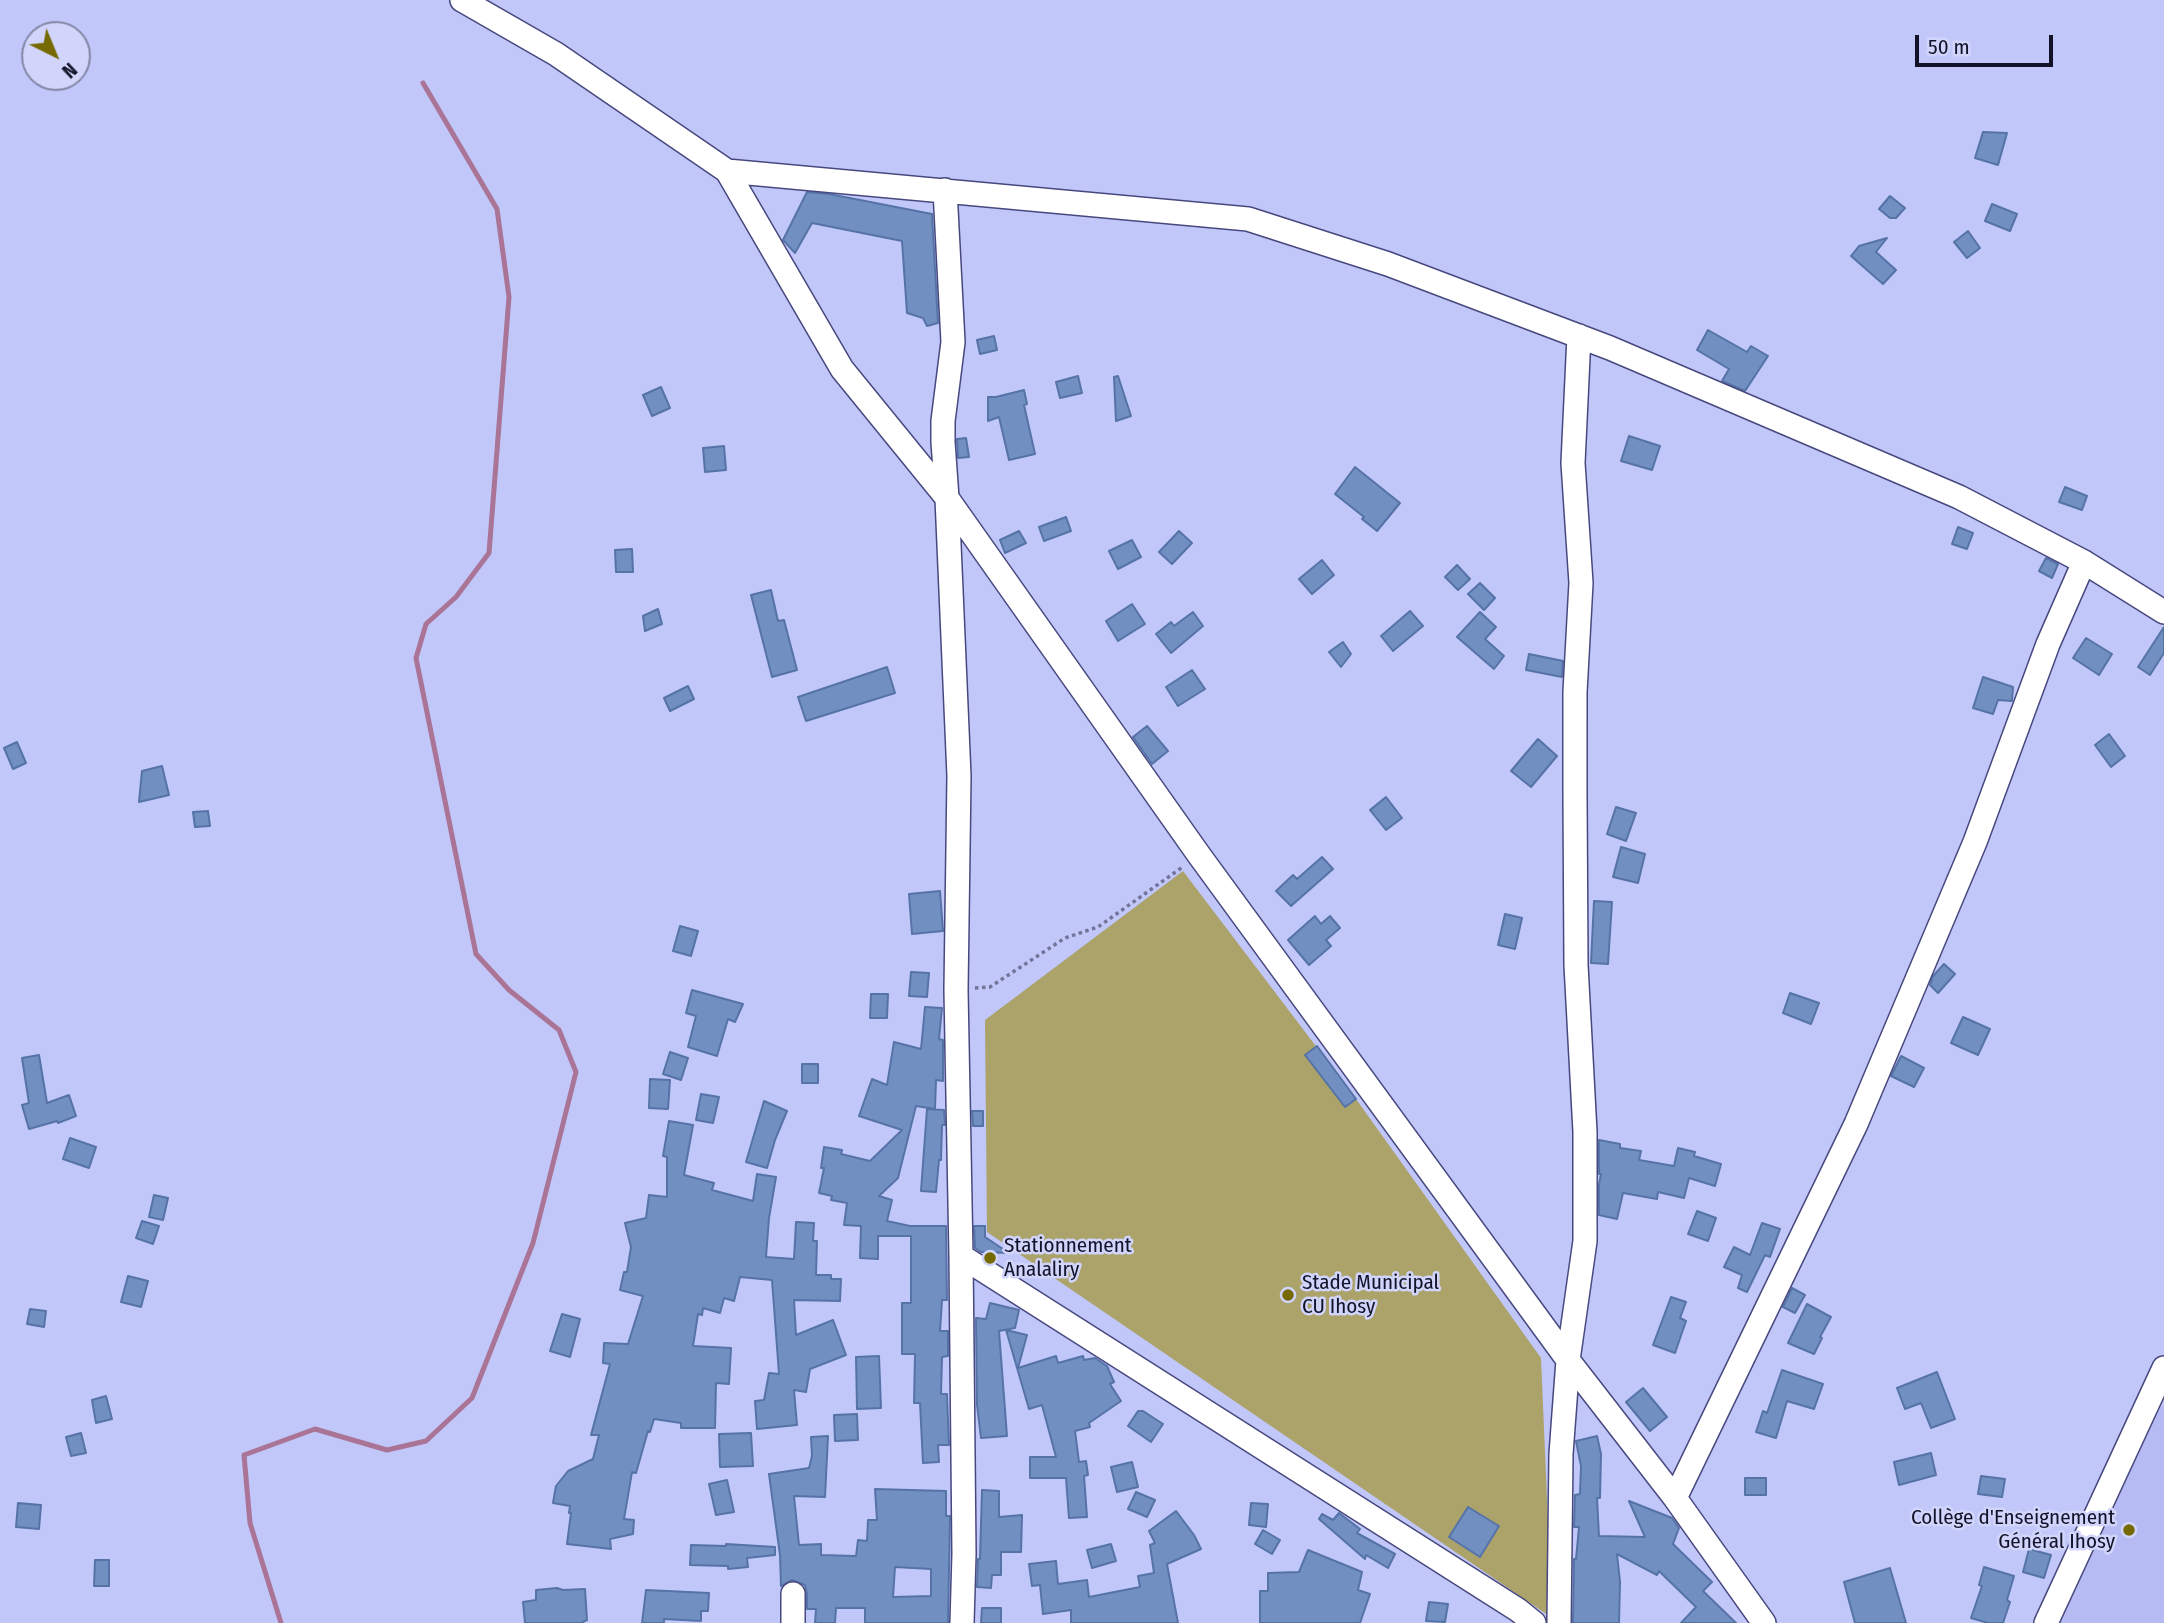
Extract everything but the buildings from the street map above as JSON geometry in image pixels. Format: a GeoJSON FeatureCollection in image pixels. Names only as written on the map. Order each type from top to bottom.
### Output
{"type":"FeatureCollection","features":[{"type":"Feature","properties":{"kind":"street"},"geometry":{"type":"LineString","coordinates":[[462,0],[556,54],[727,171],[842,369],[947,498],[1199,855],[1568,1360],[1675,1498],[1764,1623]]}},
{"type":"Feature","properties":{"kind":"street"},"geometry":{"type":"LineString","coordinates":[[727,171],[1248,219],[1388,264],[1610,348],[1959,498],[2084,562],[2164,612]]}},
{"type":"Feature","properties":{"kind":"street"},"geometry":{"type":"LineString","coordinates":[[945,190],[953,342],[943,421],[959,776],[956,990],[964,1554],[962,1623]]}},
{"type":"Feature","properties":{"kind":"street"},"geometry":{"type":"LineString","coordinates":[[1559,1623],[1561,1454],[1568,1360],[1585,1241],[1586,1132],[1576,965],[1574,795],[1575,692],[1581,583],[1573,463],[1579,336]]}},
{"type":"Feature","properties":{"kind":"street"},"geometry":{"type":"LineString","coordinates":[[1675,1498],[1856,1124],[1975,842],[2048,644],[2084,562]]}},
{"type":"Feature","properties":{"kind":"street"},"geometry":{"type":"LineString","coordinates":[[961,1256],[1518,1610],[1534,1623]]}},
{"type":"Feature","properties":{"kind":"street"},"geometry":{"type":"LineString","coordinates":[[2046,1623],[2164,1368]]}},
{"type":"Feature","properties":{"kind":"street"},"geometry":{"type":"LineString","coordinates":[[793,1594],[793,1623]]}},
{"type":"Feature","properties":{"kind":"path"},"geometry":{"type":"LineString","coordinates":[[956,990],[990,987],[1065,938],[1098,927],[1199,855]]}},
{"type":"Feature","properties":{"kind":"shaded area","name":"Stade Municipal CU Ihosy"},"geometry":{"type":"Polygon","coordinates":[[[1183,871],[1356,1099],[1541,1358],[1552,1618],[987,1232],[985,1020],[1183,871]]]}},
{"type":"Feature","properties":{"kind":"shaded area","name":"Collège d'Enseignement Général Ihosy"},"geometry":{"type":"Polygon","coordinates":[[[2164,1404],[2164,1623],[2051,1623],[2137,1437],[2164,1404]]]}},
{"type":"Feature","properties":{"kind":"waterway"},"geometry":{"type":"LineString","coordinates":[[281,1623],[250,1523],[244,1455],[315,1429],[387,1450],[426,1441],[472,1398],[533,1243],[576,1072],[559,1030],[509,990],[476,954],[416,658],[426,624],[456,597],[489,553],[509,297],[497,209],[423,83]]}},
{"type":"Feature","properties":{"kind":"place","name":"Stationnement Analaliry"},"geometry":{"type":"Point","coordinates":[990,1258]}},
{"type":"Feature","properties":{"kind":"place","name":"Stade Municipal CU Ihosy"},"geometry":{"type":"Point","coordinates":[1288,1295]}},
{"type":"Feature","properties":{"kind":"place","name":"Collège d'Enseignement Général Ihosy"},"geometry":{"type":"Point","coordinates":[2129,1530]}}]}
